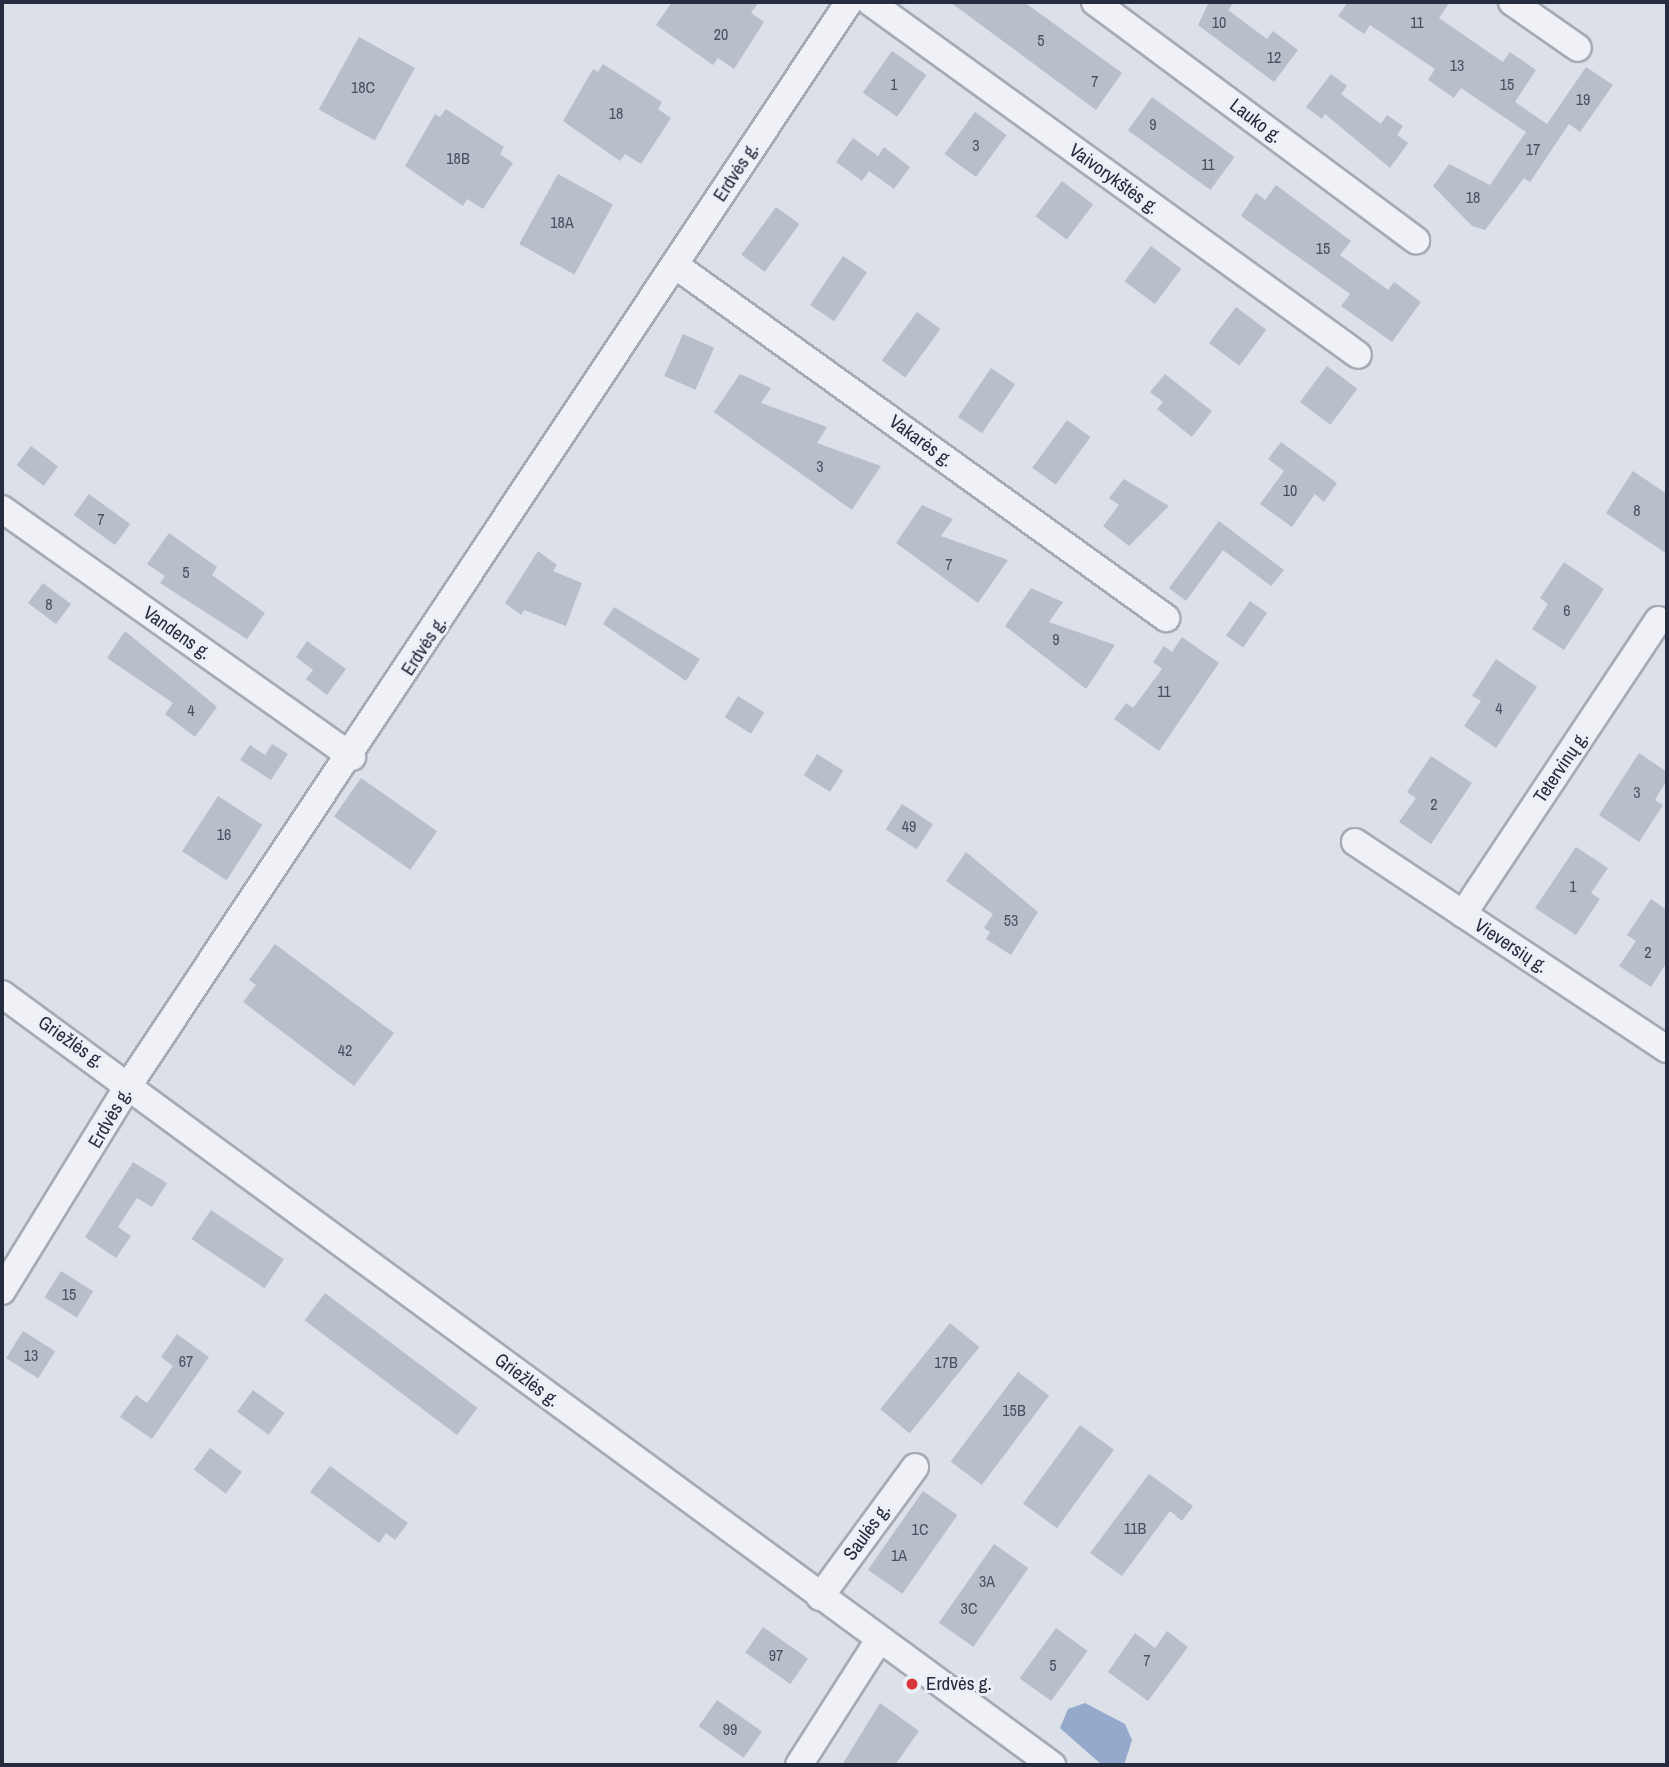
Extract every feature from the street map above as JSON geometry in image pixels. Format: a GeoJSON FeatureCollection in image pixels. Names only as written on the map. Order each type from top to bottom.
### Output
{"type":"FeatureCollection","features":[{"type":"Feature","properties":{"kind":"street","name":"Erdvės g."},"geometry":{"type":"LineString","coordinates":[[2,1291],[130,1083],[352,757],[849,2]]}},
{"type":"Feature","properties":{"kind":"street","name":"Vaivorykštės g."},"geometry":{"type":"LineString","coordinates":[[870,2],[1358,355]]}},
{"type":"Feature","properties":{"kind":"street","name":"Lauko g."},"geometry":{"type":"LineString","coordinates":[[1095,2],[1416,240]]}},
{"type":"Feature","properties":{"kind":"street"},"geometry":{"type":"LineString","coordinates":[[1512,2],[1578,48]]}},
{"type":"Feature","properties":{"kind":"street","name":"Vakarės g."},"geometry":{"type":"LineString","coordinates":[[676,265],[1166,618]]}},
{"type":"Feature","properties":{"kind":"street","name":"Vandens g."},"geometry":{"type":"LineString","coordinates":[[2,509],[352,757]]}},
{"type":"Feature","properties":{"kind":"street","name":"Tetervinų g."},"geometry":{"type":"LineString","coordinates":[[1463,914],[1658,620]]}},
{"type":"Feature","properties":{"kind":"street","name":"Vieversių g."},"geometry":{"type":"LineString","coordinates":[[1355,842],[1667,1049]]}},
{"type":"Feature","properties":{"kind":"street","name":"Griežlės g."},"geometry":{"type":"LineString","coordinates":[[2,994],[130,1083],[820,1597],[1052,1765]]}},
{"type":"Feature","properties":{"kind":"street","name":"Saulės g."},"geometry":{"type":"LineString","coordinates":[[820,1597],[915,1467]]}},
{"type":"Feature","properties":{"kind":"street"},"geometry":{"type":"LineString","coordinates":[[799,1765],[879,1640]]}},
{"type":"Feature","properties":{"kind":"water"},"geometry":{"type":"Polygon","coordinates":[[[1085,1703],[1125,1724],[1132,1740],[1124,1765],[1102,1765],[1060,1728],[1068,1709],[1085,1703]]]}},
{"type":"Feature","properties":{"kind":"building"},"geometry":{"type":"Polygon","coordinates":[[[672,2],[759,2],[751,13],[764,22],[734,69],[718,58],[713,65],[656,25],[672,2]]]}},
{"type":"Feature","properties":{"kind":"building"},"geometry":{"type":"Polygon","coordinates":[[[950,2],[1024,2],[1122,73],[1096,110],[950,2]]]}},
{"type":"Feature","properties":{"kind":"building"},"geometry":{"type":"Polygon","coordinates":[[[1209,2],[1234,2],[1228,10],[1267,39],[1273,31],[1298,50],[1274,82],[1198,25],[1209,2]]]}},
{"type":"Feature","properties":{"kind":"building"},"geometry":{"type":"Polygon","coordinates":[[[1348,2],[1450,2],[1439,18],[1503,62],[1510,52],[1536,70],[1515,102],[1547,124],[1586,67],[1613,85],[1580,132],[1569,124],[1530,182],[1524,178],[1485,230],[1472,226],[1433,186],[1449,164],[1490,185],[1526,132],[1461,88],[1454,98],[1428,80],[1435,69],[1370,25],[1364,34],[1338,16],[1348,2]]]}},
{"type":"Feature","properties":{"kind":"building"},"geometry":{"type":"Polygon","coordinates":[[[359,37],[415,68],[375,141],[319,110],[359,37]]]}},
{"type":"Feature","properties":{"kind":"building"},"geometry":{"type":"Polygon","coordinates":[[[892,51],[926,75],[897,117],[863,93],[892,51]]]}},
{"type":"Feature","properties":{"kind":"building"},"geometry":{"type":"Polygon","coordinates":[[[603,64],[662,102],[658,109],[671,118],[641,164],[625,154],[620,161],[563,121],[593,69],[598,72],[603,64]]]}},
{"type":"Feature","properties":{"kind":"building"},"geometry":{"type":"Polygon","coordinates":[[[1331,74],[1347,86],[1341,94],[1381,124],[1387,115],[1403,126],[1397,135],[1408,143],[1390,168],[1325,114],[1322,119],[1306,107],[1331,74]]]}},
{"type":"Feature","properties":{"kind":"building"},"geometry":{"type":"Polygon","coordinates":[[[1152,97],[1235,157],[1210,190],[1128,130],[1152,97]]]}},
{"type":"Feature","properties":{"kind":"building"},"geometry":{"type":"Polygon","coordinates":[[[446,109],[504,147],[500,154],[513,163],[483,209],[467,199],[463,206],[405,166],[435,114],[440,117],[446,109]]]}},
{"type":"Feature","properties":{"kind":"building"},"geometry":{"type":"Polygon","coordinates":[[[975,112],[1007,135],[976,177],[944,154],[975,112]]]}},
{"type":"Feature","properties":{"kind":"building"},"geometry":{"type":"Polygon","coordinates":[[[853,138],[878,156],[884,147],[910,167],[894,189],[869,171],[862,181],[836,162],[853,138]]]}},
{"type":"Feature","properties":{"kind":"building"},"geometry":{"type":"Polygon","coordinates":[[[558,174],[613,205],[574,275],[519,244],[558,174]]]}},
{"type":"Feature","properties":{"kind":"building"},"geometry":{"type":"Polygon","coordinates":[[[1062,181],[1093,204],[1067,240],[1036,216],[1062,181]]]}},
{"type":"Feature","properties":{"kind":"building"},"geometry":{"type":"Polygon","coordinates":[[[1276,185],[1351,241],[1340,255],[1388,290],[1394,282],[1421,302],[1392,342],[1341,306],[1350,294],[1241,216],[1256,193],[1265,200],[1276,185]]]}},
{"type":"Feature","properties":{"kind":"building"},"geometry":{"type":"Polygon","coordinates":[[[776,207],[799,224],[765,272],[741,255],[776,207]]]}},
{"type":"Feature","properties":{"kind":"building"},"geometry":{"type":"Polygon","coordinates":[[[1151,246],[1181,269],[1155,304],[1125,281],[1151,246]]]}},
{"type":"Feature","properties":{"kind":"building"},"geometry":{"type":"Polygon","coordinates":[[[843,256],[867,272],[834,321],[810,305],[843,256]]]}},
{"type":"Feature","properties":{"kind":"building"},"geometry":{"type":"Polygon","coordinates":[[[1236,307],[1266,330],[1239,366],[1209,343],[1236,307]]]}},
{"type":"Feature","properties":{"kind":"building"},"geometry":{"type":"Polygon","coordinates":[[[917,312],[940,329],[905,378],[882,361],[917,312]]]}},
{"type":"Feature","properties":{"kind":"building"},"geometry":{"type":"Polygon","coordinates":[[[683,334],[714,348],[695,390],[664,376],[683,334]]]}},
{"type":"Feature","properties":{"kind":"building"},"geometry":{"type":"Polygon","coordinates":[[[1327,366],[1357,389],[1330,425],[1300,402],[1327,366]]]}},
{"type":"Feature","properties":{"kind":"building"},"geometry":{"type":"Polygon","coordinates":[[[991,368],[1015,384],[982,433],[958,417],[991,368]]]}},
{"type":"Feature","properties":{"kind":"building"},"geometry":{"type":"Polygon","coordinates":[[[740,374],[771,388],[761,403],[827,427],[817,443],[881,466],[852,510],[714,412],[740,374]]]}},
{"type":"Feature","properties":{"kind":"building"},"geometry":{"type":"Polygon","coordinates":[[[1165,374],[1212,411],[1192,437],[1157,409],[1163,402],[1150,392],[1165,374]]]}},
{"type":"Feature","properties":{"kind":"building"},"geometry":{"type":"Polygon","coordinates":[[[1067,420],[1090,437],[1056,485],[1032,468],[1067,420]]]}},
{"type":"Feature","properties":{"kind":"building"},"geometry":{"type":"Polygon","coordinates":[[[1281,442],[1337,483],[1324,502],[1315,494],[1292,527],[1260,504],[1284,471],[1268,459],[1281,442]]]}},
{"type":"Feature","properties":{"kind":"building"},"geometry":{"type":"Polygon","coordinates":[[[31,446],[58,466],[44,486],[17,465],[31,446]]]}},
{"type":"Feature","properties":{"kind":"building"},"geometry":{"type":"Polygon","coordinates":[[[1633,471],[1667,494],[1667,554],[1606,513],[1633,471]]]}},
{"type":"Feature","properties":{"kind":"building"},"geometry":{"type":"Polygon","coordinates":[[[1124,479],[1169,506],[1129,546],[1103,526],[1119,505],[1109,498],[1124,479]]]}},
{"type":"Feature","properties":{"kind":"building"},"geometry":{"type":"Polygon","coordinates":[[[89,494],[130,524],[115,545],[74,515],[89,494]]]}},
{"type":"Feature","properties":{"kind":"building"},"geometry":{"type":"Polygon","coordinates":[[[922,505],[953,519],[941,536],[1008,560],[978,603],[896,543],[922,505]]]}},
{"type":"Feature","properties":{"kind":"building"},"geometry":{"type":"Polygon","coordinates":[[[1219,521],[1284,570],[1271,586],[1223,550],[1186,601],[1169,588],[1219,521]]]}},
{"type":"Feature","properties":{"kind":"building"},"geometry":{"type":"Polygon","coordinates":[[[169,533],[217,567],[212,575],[265,613],[247,639],[160,583],[165,576],[147,564],[169,533]]]}},
{"type":"Feature","properties":{"kind":"building"},"geometry":{"type":"Polygon","coordinates":[[[538,551],[557,565],[553,571],[582,583],[566,626],[524,610],[521,615],[505,603],[538,551]]]}},
{"type":"Feature","properties":{"kind":"building"},"geometry":{"type":"Polygon","coordinates":[[[1564,562],[1604,589],[1564,650],[1532,629],[1548,604],[1540,598],[1564,562]]]}},
{"type":"Feature","properties":{"kind":"building"},"geometry":{"type":"Polygon","coordinates":[[[43,583],[71,604],[56,624],[28,603],[43,583]]]}},
{"type":"Feature","properties":{"kind":"building"},"geometry":{"type":"Polygon","coordinates":[[[1031,588],[1063,602],[1049,622],[1115,645],[1086,689],[1005,626],[1031,588]]]}},
{"type":"Feature","properties":{"kind":"building"},"geometry":{"type":"Polygon","coordinates":[[[1250,601],[1267,613],[1243,647],[1226,635],[1250,601]]]}},
{"type":"Feature","properties":{"kind":"building"},"geometry":{"type":"Polygon","coordinates":[[[614,607],[700,659],[686,681],[603,624],[614,607]]]}},
{"type":"Feature","properties":{"kind":"building"},"geometry":{"type":"Polygon","coordinates":[[[125,631],[217,707],[195,737],[165,714],[173,703],[107,658],[125,631]]]}},
{"type":"Feature","properties":{"kind":"building"},"geometry":{"type":"Polygon","coordinates":[[[1182,637],[1219,663],[1159,751],[1114,719],[1126,703],[1133,708],[1162,669],[1153,662],[1164,646],[1172,652],[1182,637]]]}},
{"type":"Feature","properties":{"kind":"building"},"geometry":{"type":"Polygon","coordinates":[[[307,641],[346,669],[327,695],[306,679],[313,670],[296,657],[307,641]]]}},
{"type":"Feature","properties":{"kind":"building"},"geometry":{"type":"Polygon","coordinates":[[[1496,659],[1537,687],[1496,748],[1464,726],[1481,701],[1472,696],[1496,659]]]}},
{"type":"Feature","properties":{"kind":"building"},"geometry":{"type":"Polygon","coordinates":[[[738,696],[764,712],[751,734],[725,717],[738,696]]]}},
{"type":"Feature","properties":{"kind":"building"},"geometry":{"type":"Polygon","coordinates":[[[272,744],[288,754],[271,780],[240,760],[250,745],[265,755],[272,744]]]}},
{"type":"Feature","properties":{"kind":"building"},"geometry":{"type":"Polygon","coordinates":[[[1639,753],[1667,772],[1667,780],[1655,800],[1663,805],[1639,842],[1599,815],[1639,753]]]}},
{"type":"Feature","properties":{"kind":"building"},"geometry":{"type":"Polygon","coordinates":[[[817,754],[843,770],[830,792],[804,775],[817,754]]]}},
{"type":"Feature","properties":{"kind":"building"},"geometry":{"type":"Polygon","coordinates":[[[1431,756],[1472,783],[1431,844],[1399,822],[1416,798],[1407,792],[1431,756]]]}},
{"type":"Feature","properties":{"kind":"building"},"geometry":{"type":"Polygon","coordinates":[[[361,778],[437,831],[410,870],[334,817],[361,778]]]}},
{"type":"Feature","properties":{"kind":"building"},"geometry":{"type":"Polygon","coordinates":[[[218,796],[262,825],[227,880],[182,851],[218,796]]]}},
{"type":"Feature","properties":{"kind":"building"},"geometry":{"type":"Polygon","coordinates":[[[902,804],[933,824],[917,849],[886,829],[902,804]]]}},
{"type":"Feature","properties":{"kind":"building"},"geometry":{"type":"Polygon","coordinates":[[[1576,847],[1608,868],[1591,893],[1600,899],[1576,935],[1535,908],[1576,847]]]}},
{"type":"Feature","properties":{"kind":"building"},"geometry":{"type":"Polygon","coordinates":[[[966,852],[1038,912],[1011,955],[986,939],[990,932],[984,928],[993,914],[946,881],[966,852]]]}},
{"type":"Feature","properties":{"kind":"building"},"geometry":{"type":"Polygon","coordinates":[[[1651,899],[1667,910],[1667,962],[1651,987],[1619,966],[1636,941],[1627,935],[1651,899]]]}},
{"type":"Feature","properties":{"kind":"building"},"geometry":{"type":"Polygon","coordinates":[[[275,944],[394,1033],[354,1086],[243,1002],[256,985],[249,980],[275,944]]]}},
{"type":"Feature","properties":{"kind":"building"},"geometry":{"type":"Polygon","coordinates":[[[133,1162],[167,1183],[152,1207],[137,1198],[118,1227],[131,1236],[116,1258],[85,1237],[133,1162]]]}},
{"type":"Feature","properties":{"kind":"building"},"geometry":{"type":"Polygon","coordinates":[[[211,1210],[284,1259],[264,1288],[191,1239],[211,1210]]]}},
{"type":"Feature","properties":{"kind":"building"},"geometry":{"type":"Polygon","coordinates":[[[61,1271],[93,1291],[77,1317],[45,1297],[61,1271]]]}},
{"type":"Feature","properties":{"kind":"building"},"geometry":{"type":"Polygon","coordinates":[[[325,1293],[478,1408],[457,1435],[305,1320],[325,1293]]]}},
{"type":"Feature","properties":{"kind":"building"},"geometry":{"type":"Polygon","coordinates":[[[950,1323],[980,1347],[910,1433],[880,1409],[950,1323]]]}},
{"type":"Feature","properties":{"kind":"building"},"geometry":{"type":"Polygon","coordinates":[[[23,1331],[55,1351],[38,1378],[6,1358],[23,1331]]]}},
{"type":"Feature","properties":{"kind":"building"},"geometry":{"type":"Polygon","coordinates":[[[177,1334],[209,1357],[152,1439],[120,1417],[136,1395],[147,1403],[173,1366],[161,1357],[177,1334]]]}},
{"type":"Feature","properties":{"kind":"building"},"geometry":{"type":"Polygon","coordinates":[[[1018,1372],[1049,1395],[982,1485],[951,1461],[1018,1372]]]}},
{"type":"Feature","properties":{"kind":"building"},"geometry":{"type":"Polygon","coordinates":[[[253,1390],[285,1413],[269,1435],[237,1412],[253,1390]]]}},
{"type":"Feature","properties":{"kind":"building"},"geometry":{"type":"Polygon","coordinates":[[[1080,1425],[1114,1450],[1057,1528],[1023,1503],[1080,1425]]]}},
{"type":"Feature","properties":{"kind":"building"},"geometry":{"type":"Polygon","coordinates":[[[210,1448],[242,1472],[226,1494],[194,1470],[210,1448]]]}},
{"type":"Feature","properties":{"kind":"building"},"geometry":{"type":"Polygon","coordinates":[[[330,1466],[408,1523],[395,1540],[386,1533],[379,1543],[310,1492],[330,1466]]]}},
{"type":"Feature","properties":{"kind":"building"},"geometry":{"type":"Polygon","coordinates":[[[1149,1474],[1193,1506],[1182,1521],[1170,1511],[1122,1576],[1090,1553],[1149,1474]]]}},
{"type":"Feature","properties":{"kind":"building"},"geometry":{"type":"Polygon","coordinates":[[[923,1491],[957,1515],[902,1594],[868,1570],[923,1491]]]}},
{"type":"Feature","properties":{"kind":"building"},"geometry":{"type":"Polygon","coordinates":[[[994,1544],[1028,1568],[973,1647],[939,1623],[994,1544]]]}},
{"type":"Feature","properties":{"kind":"building"},"geometry":{"type":"Polygon","coordinates":[[[763,1627],[808,1659],[790,1684],[745,1652],[763,1627]]]}},
{"type":"Feature","properties":{"kind":"building"},"geometry":{"type":"Polygon","coordinates":[[[1056,1628],[1088,1651],[1051,1701],[1020,1678],[1056,1628]]]}},
{"type":"Feature","properties":{"kind":"building"},"geometry":{"type":"Polygon","coordinates":[[[1167,1631],[1188,1647],[1148,1701],[1108,1672],[1135,1633],[1155,1648],[1167,1631]]]}},
{"type":"Feature","properties":{"kind":"building"},"geometry":{"type":"Polygon","coordinates":[[[717,1700],[762,1732],[744,1758],[699,1726],[717,1700]]]}},
{"type":"Feature","properties":{"kind":"building"},"geometry":{"type":"Polygon","coordinates":[[[880,1703],[919,1731],[895,1765],[842,1765],[880,1703]]]}},
{"type":"Feature","properties":{"kind":"place","name":"Erdvės g."},"geometry":{"type":"Point","coordinates":[912,1684]}}]}
